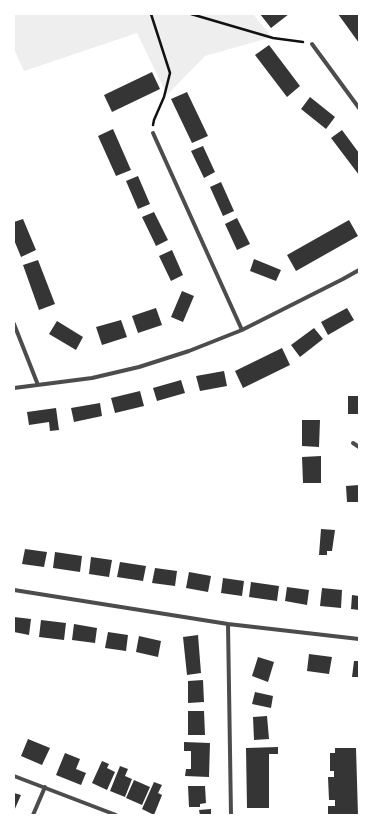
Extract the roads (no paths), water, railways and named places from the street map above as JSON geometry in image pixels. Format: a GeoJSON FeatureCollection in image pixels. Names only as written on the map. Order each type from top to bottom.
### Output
{"type":"FeatureCollection","features":[{"type":"Feature","properties":{"kind":"street"},"geometry":{"type":"LineString","coordinates":[[312,44],[359,108]]}},
{"type":"Feature","properties":{"kind":"street"},"geometry":{"type":"LineString","coordinates":[[152,133],[242,330]]}},
{"type":"Feature","properties":{"kind":"street"},"geometry":{"type":"LineString","coordinates":[[14,388],[92,378],[189,351],[242,330],[359,270]]}},
{"type":"Feature","properties":{"kind":"street"},"geometry":{"type":"LineString","coordinates":[[14,324],[38,385]]}},
{"type":"Feature","properties":{"kind":"street"},"geometry":{"type":"LineString","coordinates":[[353,443],[359,447]]}},
{"type":"Feature","properties":{"kind":"street"},"geometry":{"type":"LineString","coordinates":[[14,590],[228,624],[359,639]]}},
{"type":"Feature","properties":{"kind":"street"},"geometry":{"type":"LineString","coordinates":[[228,624],[231,815]]}},
{"type":"Feature","properties":{"kind":"street"},"geometry":{"type":"LineString","coordinates":[[14,776],[116,815]]}},
{"type":"Feature","properties":{"kind":"street"},"geometry":{"type":"LineString","coordinates":[[33,815],[45,787]]}}]}
